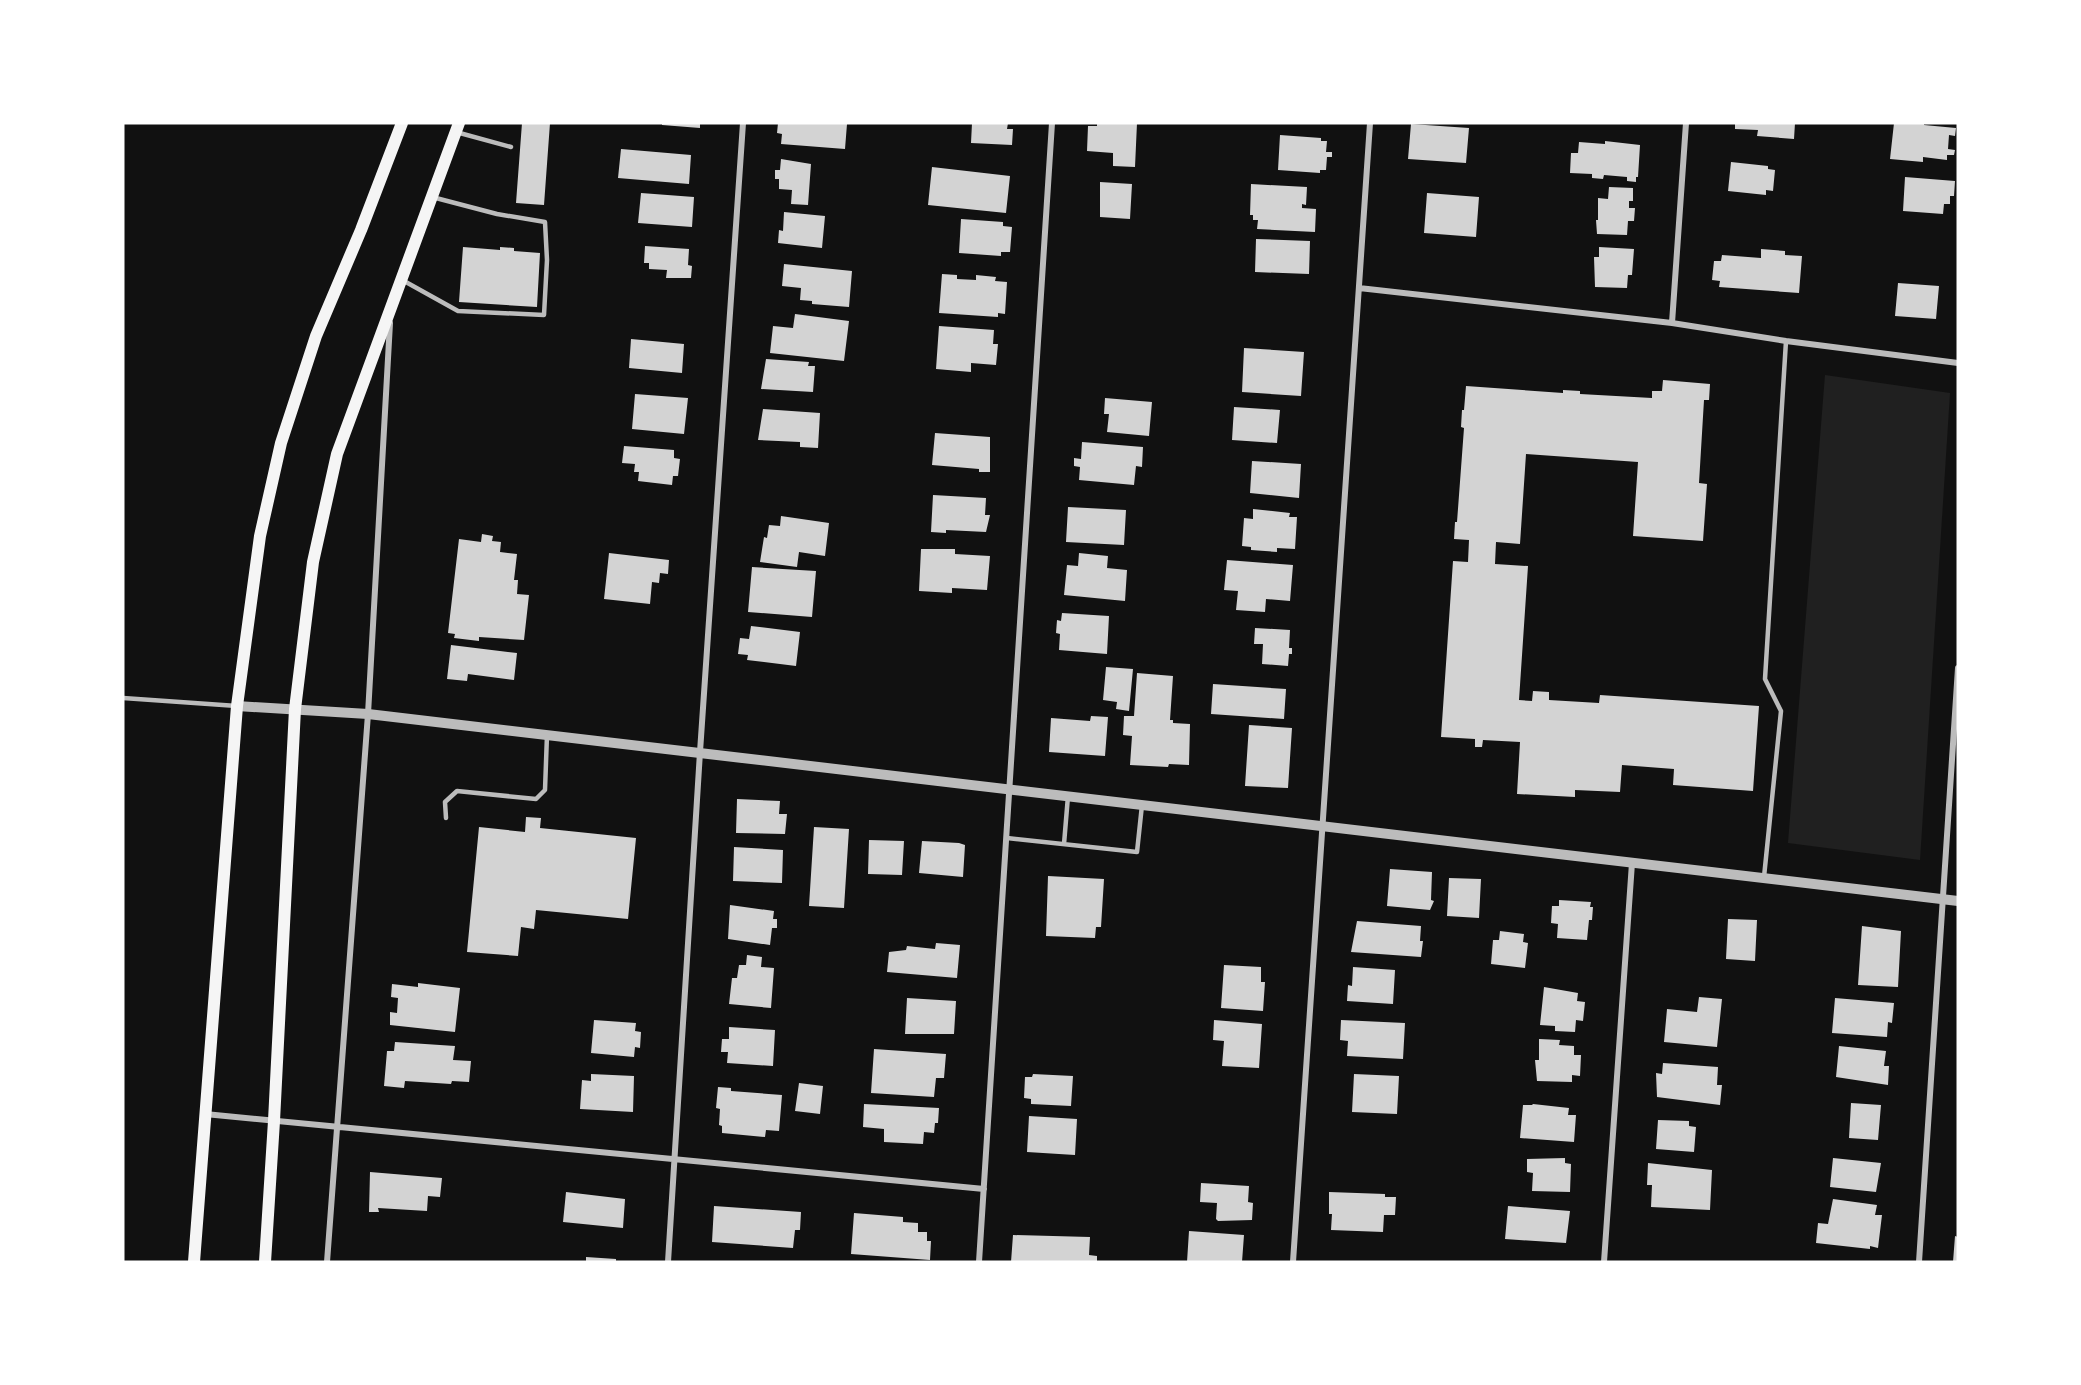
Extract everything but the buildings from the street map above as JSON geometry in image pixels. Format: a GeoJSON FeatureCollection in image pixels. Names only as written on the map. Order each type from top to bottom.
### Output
{"type":"FeatureCollection","features":[{"type":"Feature","properties":{"kind":"main road"},"geometry":{"type":"LineString","coordinates":[[194,1262],[237,706],[260,536],[281,443],[316,336],[361,230],[402,123]]}},
{"type":"Feature","properties":{"kind":"main road"},"geometry":{"type":"LineString","coordinates":[[265,1262],[295,709],[313,562],[337,454],[457,127]]}},
{"type":"Feature","properties":{"kind":"street"},"geometry":{"type":"LineString","coordinates":[[668,1262],[743,123]]}},
{"type":"Feature","properties":{"kind":"street"},"geometry":{"type":"LineString","coordinates":[[979,1262],[1052,123]]}},
{"type":"Feature","properties":{"kind":"street"},"geometry":{"type":"LineString","coordinates":[[1293,1262],[1370,123]]}},
{"type":"Feature","properties":{"kind":"street"},"geometry":{"type":"LineString","coordinates":[[1672,323],[1686,123]]}},
{"type":"Feature","properties":{"kind":"street"},"geometry":{"type":"LineString","coordinates":[[1359,288],[1672,323],[1786,341],[1958,363]]}},
{"type":"Feature","properties":{"kind":"street"},"geometry":{"type":"LineString","coordinates":[[327,1262],[368,714],[391,307]]}},
{"type":"Feature","properties":{"kind":"street"},"geometry":{"type":"LineString","coordinates":[[1919,1262],[1958,668]]}},
{"type":"Feature","properties":{"kind":"street"},"geometry":{"type":"LineString","coordinates":[[237,706],[368,714],[1958,901]]}},
{"type":"Feature","properties":{"kind":"street"},"geometry":{"type":"LineString","coordinates":[[1605,1262],[1632,863]]}},
{"type":"Feature","properties":{"kind":"street"},"geometry":{"type":"LineString","coordinates":[[204,1114],[984,1189]]}},
{"type":"Feature","properties":{"kind":"lane"},"geometry":{"type":"LineString","coordinates":[[457,127],[511,147]]}},
{"type":"Feature","properties":{"kind":"lane"},"geometry":{"type":"LineString","coordinates":[[401,279],[458,311],[544,315],[547,260],[545,222],[497,214],[432,196]]}},
{"type":"Feature","properties":{"kind":"lane"},"geometry":{"type":"LineString","coordinates":[[1764,879],[1781,711],[1765,679],[1786,341]]}},
{"type":"Feature","properties":{"kind":"lane"},"geometry":{"type":"LineString","coordinates":[[123,698],[237,706]]}},
{"type":"Feature","properties":{"kind":"lane"},"geometry":{"type":"LineString","coordinates":[[446,818],[445,802],[457,791],[536,799],[545,790],[548,735]]}},
{"type":"Feature","properties":{"kind":"lane"},"geometry":{"type":"LineString","coordinates":[[1064,844],[1068,796]]}},
{"type":"Feature","properties":{"kind":"lane"},"geometry":{"type":"LineString","coordinates":[[1007,838],[1137,852],[1142,805]]}},
{"type":"Feature","properties":{"kind":"shaded area"},"geometry":{"type":"Polygon","coordinates":[[[1825,375],[1950,393],[1920,860],[1788,843],[1825,375]]]}}]}
